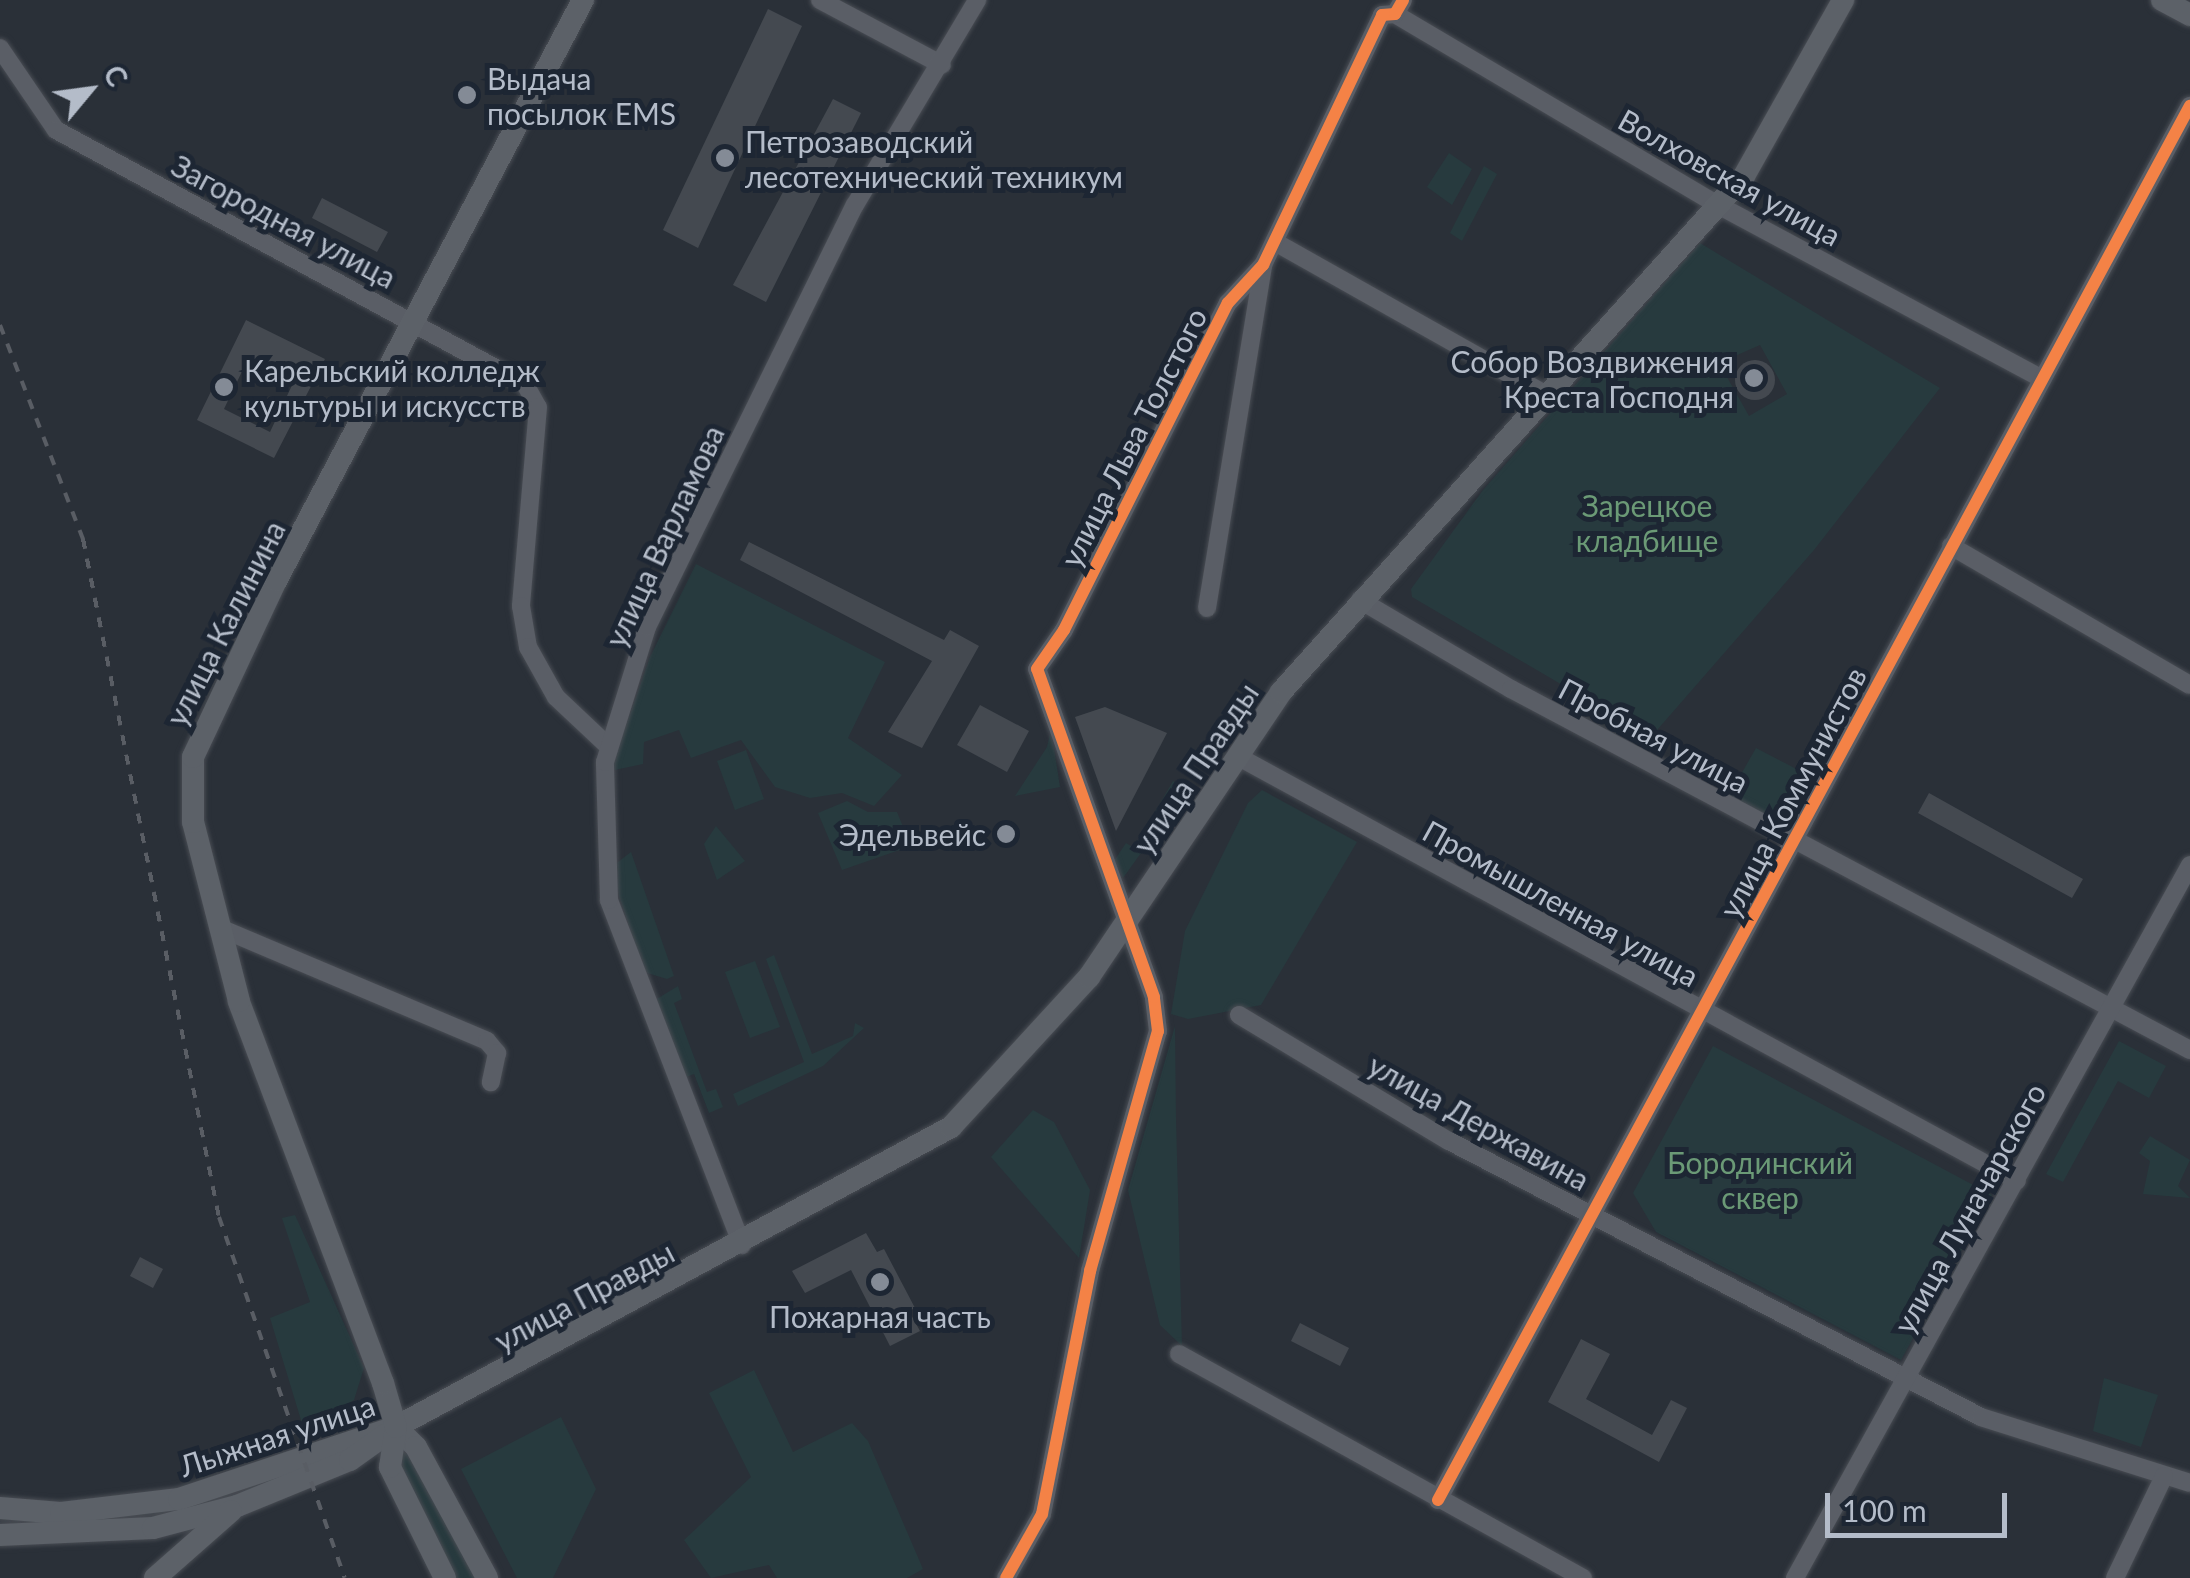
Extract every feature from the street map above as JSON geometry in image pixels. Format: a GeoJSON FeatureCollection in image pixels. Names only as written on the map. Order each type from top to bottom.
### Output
{"type":"FeatureCollection","features":[{"type":"Feature","properties":{"kind":"main road","name":"улица Калинина"},"geometry":{"type":"LineString","coordinates":[[396,1427],[239,1001],[190,798],[199,736],[583,0]]}},
{"type":"Feature","properties":{"kind":"main road","name":"улица Правды"},"geometry":{"type":"LineString","coordinates":[[396,1427],[742,1244],[951,1127],[1048,1030],[1128,921],[1238,756],[1360,600],[1718,205],[1765,142],[1843,0]]}},
{"type":"Feature","properties":{"kind":"main road"},"geometry":{"type":"LineString","coordinates":[[2162,0],[2190,15]]}},
{"type":"Feature","properties":{"kind":"main road"},"geometry":{"type":"LineString","coordinates":[[396,1427],[390,1467],[445,1578]]}},
{"type":"Feature","properties":{"kind":"main road"},"geometry":{"type":"LineString","coordinates":[[396,1427],[416,1447],[486,1578]]}},
{"type":"Feature","properties":{"kind":"main road","name":"Лыжная улица"},"geometry":{"type":"LineString","coordinates":[[0,1535],[90,1536],[237,1506],[350,1460],[396,1427]]}},
{"type":"Feature","properties":{"kind":"main road","name":"Лыжная улица"},"geometry":{"type":"LineString","coordinates":[[0,1508],[61,1513],[179,1499],[396,1427]]}},
{"type":"Feature","properties":{"kind":"main road"},"geometry":{"type":"LineString","coordinates":[[159,1575],[237,1506]]}},
{"type":"Feature","properties":{"kind":"street"},"geometry":{"type":"LineString","coordinates":[[820,0],[942,66]]}},
{"type":"Feature","properties":{"kind":"street","name":"улица Варламова"},"geometry":{"type":"LineString","coordinates":[[742,1244],[608,900],[602,824],[609,747],[647,627],[854,204],[942,66],[977,0]]}},
{"type":"Feature","properties":{"kind":"street","name":"Волховская улица"},"geometry":{"type":"LineString","coordinates":[[1399,7],[1718,205],[2042,379]]}},
{"type":"Feature","properties":{"kind":"street","name":"улица Льва Толстого"},"geometry":{"type":"LineString","coordinates":[[1006,1578],[1042,1514],[1090,1270],[1154,1069],[1154,996],[1037,669],[1064,630],[1228,303],[1263,266],[1382,16],[1399,7]]}},
{"type":"Feature","properties":{"kind":"street","name":"Загородная улица"},"geometry":{"type":"LineString","coordinates":[[0,48],[56,130],[525,384],[538,407],[523,619],[547,682],[592,734],[609,747]]}},
{"type":"Feature","properties":{"kind":"street","name":"улица Коммунистов"},"geometry":{"type":"LineString","coordinates":[[1438,1500],[2190,106]]}},
{"type":"Feature","properties":{"kind":"street"},"geometry":{"type":"LineString","coordinates":[[1275,242],[1546,394]]}},
{"type":"Feature","properties":{"kind":"street"},"geometry":{"type":"LineString","coordinates":[[1207,608],[1263,266]]}},
{"type":"Feature","properties":{"kind":"street"},"geometry":{"type":"LineString","coordinates":[[1951,546],[2190,685]]}},
{"type":"Feature","properties":{"kind":"street","name":"Пробная улица"},"geometry":{"type":"LineString","coordinates":[[1360,600],[1794,840],[2190,1050]]}},
{"type":"Feature","properties":{"kind":"street","name":"Промышленная улица"},"geometry":{"type":"LineString","coordinates":[[1238,756],[2017,1182]]}},
{"type":"Feature","properties":{"kind":"street","name":"улица Луначарского"},"geometry":{"type":"LineString","coordinates":[[1795,1578],[2190,865]]}},
{"type":"Feature","properties":{"kind":"street"},"geometry":{"type":"LineString","coordinates":[[220,928],[486,1041],[497,1053],[491,1082]]}},
{"type":"Feature","properties":{"kind":"street","name":"улица Державина"},"geometry":{"type":"LineString","coordinates":[[1240,1015],[1442,1138],[2011,1429],[2190,1483]]}},
{"type":"Feature","properties":{"kind":"street"},"geometry":{"type":"LineString","coordinates":[[1179,1354],[1583,1578]]}},
{"type":"Feature","properties":{"kind":"street"},"geometry":{"type":"LineString","coordinates":[[2114,1578],[2164,1476]]}},
{"type":"Feature","properties":{"kind":"green space"},"geometry":{"type":"Polygon","coordinates":[[[1449,153],[1472,169],[1452,205],[1427,187],[1449,153]]]}},
{"type":"Feature","properties":{"kind":"green space"},"geometry":{"type":"Polygon","coordinates":[[[1484,166],[1497,174],[1462,241],[1450,233],[1484,166]]]}},
{"type":"Feature","properties":{"kind":"green space","name":"Зарецкое кладбище"},"geometry":{"type":"Polygon","coordinates":[[[1700,243],[1940,388],[1814,550],[1651,737],[1412,597],[1411,589],[1483,490],[1700,243]],[[1760,345],[1719,363],[1749,416],[1787,394],[1760,345]]]}},
{"type":"Feature","properties":{"kind":"green space"},"geometry":{"type":"Polygon","coordinates":[[[696,564],[885,662],[848,738],[902,775],[874,806],[842,793],[810,798],[775,787],[741,740],[691,758],[679,730],[644,742],[643,764],[610,771],[650,657],[696,564]]]}},
{"type":"Feature","properties":{"kind":"green space"},"geometry":{"type":"Polygon","coordinates":[[[1051,729],[1060,787],[1015,796],[1047,747],[1051,729]]]}},
{"type":"Feature","properties":{"kind":"green space"},"geometry":{"type":"Polygon","coordinates":[[[1756,748],[1810,776],[1785,823],[1728,797],[1756,748]]]}},
{"type":"Feature","properties":{"kind":"green space"},"geometry":{"type":"Polygon","coordinates":[[[746,750],[764,799],[735,810],[717,761],[746,750]]]}},
{"type":"Feature","properties":{"kind":"green space"},"geometry":{"type":"Polygon","coordinates":[[[1173,781],[1187,789],[1123,878],[1114,861],[1126,843],[1134,848],[1173,781]]]}},
{"type":"Feature","properties":{"kind":"green space"},"geometry":{"type":"Polygon","coordinates":[[[1262,790],[1357,842],[1261,1005],[1188,1019],[1171,1014],[1185,931],[1248,803],[1262,790]]]}},
{"type":"Feature","properties":{"kind":"green space"},"geometry":{"type":"Polygon","coordinates":[[[847,801],[868,812],[897,812],[911,846],[842,870],[818,813],[847,801]]]}},
{"type":"Feature","properties":{"kind":"green space"},"geometry":{"type":"Polygon","coordinates":[[[716,826],[745,861],[717,880],[704,844],[716,826]]]}},
{"type":"Feature","properties":{"kind":"green space"},"geometry":{"type":"Polygon","coordinates":[[[631,852],[674,976],[667,979],[644,972],[619,896],[614,865],[631,852]]]}},
{"type":"Feature","properties":{"kind":"green space"},"geometry":{"type":"Polygon","coordinates":[[[774,955],[812,1054],[853,1036],[855,1023],[864,1028],[823,1066],[738,1106],[733,1094],[804,1062],[766,959],[774,955]]]}},
{"type":"Feature","properties":{"kind":"green space"},"geometry":{"type":"Polygon","coordinates":[[[755,961],[780,1027],[750,1038],[725,972],[755,961]]]}},
{"type":"Feature","properties":{"kind":"green space"},"geometry":{"type":"Polygon","coordinates":[[[678,986],[682,999],[674,1003],[707,1092],[716,1089],[723,1107],[709,1113],[694,1074],[684,1078],[655,1000],[678,986]]]}},
{"type":"Feature","properties":{"kind":"green space"},"geometry":{"type":"Polygon","coordinates":[[[1175,1026],[1182,1346],[1160,1325],[1128,1190],[1175,1026]]]}},
{"type":"Feature","properties":{"kind":"green space"},"geometry":{"type":"Polygon","coordinates":[[[2119,1041],[2166,1066],[2149,1098],[2118,1081],[2063,1182],[2046,1174],[2119,1041]]]}},
{"type":"Feature","properties":{"kind":"green space","name":"Бородинский сквер"},"geometry":{"type":"Polygon","coordinates":[[[1713,1046],[1992,1195],[1901,1360],[1656,1232],[1633,1193],[1713,1046]]]}},
{"type":"Feature","properties":{"kind":"green space"},"geometry":{"type":"Polygon","coordinates":[[[1033,1110],[1054,1122],[1090,1190],[1079,1258],[991,1157],[1033,1110]]]}},
{"type":"Feature","properties":{"kind":"green space"},"geometry":{"type":"Polygon","coordinates":[[[2150,1136],[2190,1160],[2178,1186],[2190,1198],[2143,1194],[2150,1161],[2139,1153],[2150,1136]]]}},
{"type":"Feature","properties":{"kind":"green space"},"geometry":{"type":"Polygon","coordinates":[[[295,1215],[364,1368],[354,1400],[304,1430],[270,1318],[310,1302],[282,1218],[295,1215]]]}},
{"type":"Feature","properties":{"kind":"green space"},"geometry":{"type":"Polygon","coordinates":[[[754,1370],[793,1452],[852,1423],[868,1441],[923,1569],[907,1578],[777,1578],[769,1565],[711,1578],[684,1540],[751,1477],[709,1393],[754,1370]]]}},
{"type":"Feature","properties":{"kind":"green space"},"geometry":{"type":"Polygon","coordinates":[[[2104,1378],[2158,1395],[2141,1447],[2093,1431],[2104,1378]]]}},
{"type":"Feature","properties":{"kind":"green space"},"geometry":{"type":"Polygon","coordinates":[[[561,1417],[596,1489],[553,1578],[517,1578],[461,1469],[561,1417]]]}},
{"type":"Feature","properties":{"kind":"green space"},"geometry":{"type":"Polygon","coordinates":[[[400,1451],[414,1457],[477,1578],[456,1578],[397,1464],[400,1451]]]}},
{"type":"Feature","properties":{"kind":"building"},"geometry":{"type":"Polygon","coordinates":[[[768,9],[802,26],[698,248],[663,230],[768,9]]]}},
{"type":"Feature","properties":{"kind":"building"},"geometry":{"type":"Polygon","coordinates":[[[833,99],[861,113],[766,302],[733,285],[833,99]]]}},
{"type":"Feature","properties":{"kind":"building"},"geometry":{"type":"Polygon","coordinates":[[[322,198],[388,232],[377,252],[312,218],[322,198]]]}},
{"type":"Feature","properties":{"kind":"building","name":"Карельский колледж культуры и искусств"},"geometry":{"type":"Polygon","coordinates":[[[246,320],[325,359],[274,458],[197,420],[246,320]],[[248,359],[224,409],[270,432],[294,381],[248,359]]]}},
{"type":"Feature","properties":{"kind":"building","name":"Собор Воздвижения Креста Господня"},"geometry":{"type":"Polygon","coordinates":[[[1755,360],[1769,366],[1775,380],[1769,394],[1755,400],[1741,394],[1735,380],[1741,366],[1755,360]]]}},
{"type":"Feature","properties":{"kind":"building"},"geometry":{"type":"Polygon","coordinates":[[[749,542],[944,640],[950,630],[979,646],[922,748],[888,732],[932,661],[740,560],[749,542]]]}},
{"type":"Feature","properties":{"kind":"building"},"geometry":{"type":"Polygon","coordinates":[[[980,705],[1029,731],[1007,772],[957,745],[980,705]]]}},
{"type":"Feature","properties":{"kind":"building"},"geometry":{"type":"Polygon","coordinates":[[[1105,707],[1167,733],[1116,831],[1075,717],[1105,707]]]}},
{"type":"Feature","properties":{"kind":"building"},"geometry":{"type":"Polygon","coordinates":[[[1929,793],[2083,879],[2072,898],[1918,813],[1929,793]]]}},
{"type":"Feature","properties":{"kind":"building","name":"Пожарная часть"},"geometry":{"type":"Polygon","coordinates":[[[866,1233],[877,1252],[884,1249],[915,1308],[909,1311],[920,1331],[890,1346],[851,1270],[805,1293],[792,1271],[866,1233]]]}},
{"type":"Feature","properties":{"kind":"building"},"geometry":{"type":"Polygon","coordinates":[[[140,1257],[163,1269],[153,1288],[130,1276],[140,1257]]]}},
{"type":"Feature","properties":{"kind":"building"},"geometry":{"type":"Polygon","coordinates":[[[1300,1323],[1349,1348],[1340,1366],[1291,1341],[1300,1323]]]}},
{"type":"Feature","properties":{"kind":"building"},"geometry":{"type":"Polygon","coordinates":[[[1581,1339],[1610,1354],[1586,1399],[1652,1435],[1671,1400],[1687,1408],[1659,1462],[1548,1402],[1581,1339]]]}},
{"type":"Feature","properties":{"kind":"railway"},"geometry":{"type":"LineString","coordinates":[[0,325],[83,539],[219,1217],[345,1578]]}},
{"type":"Feature","properties":{"kind":"cycle path"},"geometry":{"type":"LineString","coordinates":[[1006,1578],[1042,1514],[1090,1271],[1158,1031],[1154,997],[1037,669],[1064,630],[1228,303],[1263,265],[1382,15],[1395,14],[1403,0]]}},
{"type":"Feature","properties":{"kind":"cycle path"},"geometry":{"type":"LineString","coordinates":[[1438,1500],[2190,106]]}},
{"type":"Feature","properties":{"kind":"place","name":"Выдача посылок EMS"},"geometry":{"type":"Point","coordinates":[467,95]}},
{"type":"Feature","properties":{"kind":"place","name":"Петрозаводский лесотехнический техникум"},"geometry":{"type":"Point","coordinates":[725,158]}},
{"type":"Feature","properties":{"kind":"place","name":"Собор Воздвижения Креста Господня"},"geometry":{"type":"Point","coordinates":[1754,378]}},
{"type":"Feature","properties":{"kind":"place","name":"Карельский колледж культуры и искусств"},"geometry":{"type":"Point","coordinates":[224,387]}},
{"type":"Feature","properties":{"kind":"place","name":"Эдельвейс"},"geometry":{"type":"Point","coordinates":[1006,834]}},
{"type":"Feature","properties":{"kind":"place","name":"Пожарная часть"},"geometry":{"type":"Point","coordinates":[880,1282]}}]}
